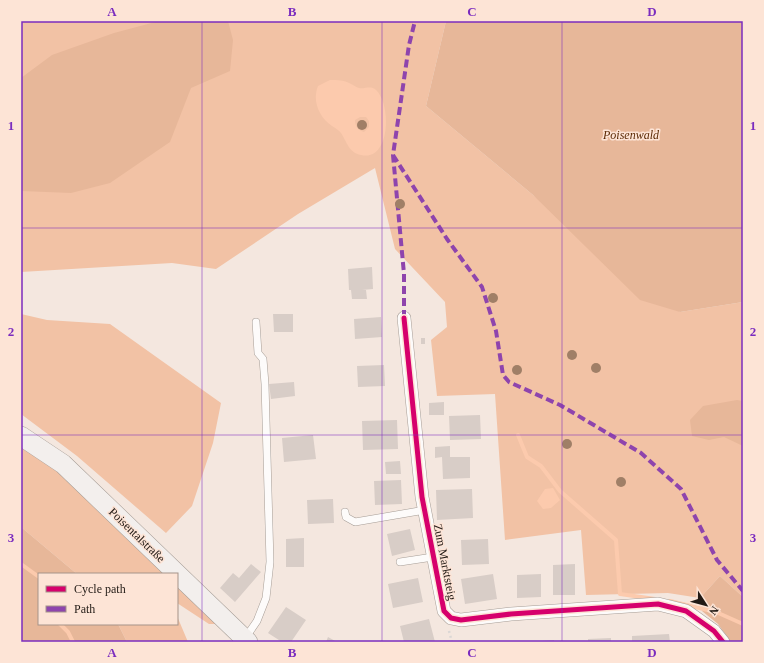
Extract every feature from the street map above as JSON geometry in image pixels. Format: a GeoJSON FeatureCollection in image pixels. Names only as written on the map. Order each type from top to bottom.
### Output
{"type":"FeatureCollection","features":[{"type":"Feature","properties":{"kind":"main road","name":"Poisentalstraße"},"geometry":{"type":"LineString","coordinates":[[21,436],[63,464],[176,573]]}},
{"type":"Feature","properties":{"kind":"main road","name":"Poisentalstraße"},"geometry":{"type":"LineString","coordinates":[[178,575],[246,641]]}},
{"type":"Feature","properties":{"kind":"street","name":"Zum Marktsteig"},"geometry":{"type":"LineString","coordinates":[[404,318],[425,510],[444,611],[451,618],[461,620],[511,614],[658,604],[686,611],[714,631],[723,642]]}},
{"type":"Feature","properties":{"kind":"lane"},"geometry":{"type":"LineString","coordinates":[[246,641],[257,621],[266,598],[270,562],[265,384],[263,359],[258,353],[256,322]]}},
{"type":"Feature","properties":{"kind":"lane"},"geometry":{"type":"LineString","coordinates":[[345,512],[346,517],[355,522],[425,510]]}},
{"type":"Feature","properties":{"kind":"lane"},"geometry":{"type":"LineString","coordinates":[[400,562],[434,557]]}},
{"type":"Feature","properties":{"kind":"path"},"geometry":{"type":"LineString","coordinates":[[450,634],[452,642]]}},
{"type":"Feature","properties":{"kind":"shaded area"},"geometry":{"type":"Polygon","coordinates":[[[21,21],[446,21],[426,106],[533,195],[680,312],[743,302],[743,597],[720,576],[700,598],[668,593],[586,595],[581,530],[505,540],[495,394],[437,396],[431,340],[447,327],[445,302],[395,249],[375,168],[298,214],[216,269],[172,263],[21,272],[21,21]]]}},
{"type":"Feature","properties":{"kind":"shaded area"},"geometry":{"type":"Polygon","coordinates":[[[513,21],[743,21],[743,22],[513,21]]]}},
{"type":"Feature","properties":{"kind":"shaded area"},"geometry":{"type":"Polygon","coordinates":[[[330,80],[338,80],[359,88],[370,87],[376,90],[381,97],[386,119],[383,141],[378,150],[371,155],[361,155],[351,150],[340,132],[327,122],[320,113],[316,103],[316,92],[318,86],[330,80]],[[360,117],[355,120],[357,128],[364,132],[369,127],[369,121],[366,117],[360,117]]]}},
{"type":"Feature","properties":{"kind":"shaded area"},"geometry":{"type":"Polygon","coordinates":[[[21,314],[47,320],[110,324],[221,403],[213,443],[192,506],[166,533],[77,456],[21,414],[21,314]]]}},
{"type":"Feature","properties":{"kind":"shaded area"},"geometry":{"type":"Polygon","coordinates":[[[21,445],[61,473],[165,573],[76,573],[21,527],[21,445]]]}},
{"type":"Feature","properties":{"kind":"shaded area"},"geometry":{"type":"Polygon","coordinates":[[[553,488],[560,500],[551,508],[543,509],[537,501],[545,489],[553,488]]]}},
{"type":"Feature","properties":{"kind":"shaded area"},"geometry":{"type":"Polygon","coordinates":[[[178,586],[217,624],[209,624],[178,604],[178,586]]]}},
{"type":"Feature","properties":{"kind":"shaded area"},"geometry":{"type":"Polygon","coordinates":[[[178,618],[188,642],[127,642],[118,625],[178,625],[178,618]]]}},
{"type":"Feature","properties":{"kind":"green space"},"geometry":{"type":"Polygon","coordinates":[[[159,21],[228,21],[233,40],[230,71],[191,88],[170,142],[110,183],[71,193],[21,191],[21,78],[52,55],[114,33],[159,21]]]}},
{"type":"Feature","properties":{"kind":"green space","name":"Poisenwald"},"geometry":{"type":"Polygon","coordinates":[[[446,21],[743,22],[743,302],[680,312],[640,300],[533,195],[426,106],[446,21]]]}},
{"type":"Feature","properties":{"kind":"green space"},"geometry":{"type":"Polygon","coordinates":[[[737,400],[743,401],[743,446],[724,437],[709,440],[692,436],[690,420],[703,406],[737,400]]]}},
{"type":"Feature","properties":{"kind":"green space"},"geometry":{"type":"Polygon","coordinates":[[[21,527],[76,573],[38,573],[38,625],[118,625],[127,642],[21,642],[21,527]]]}},
{"type":"Feature","properties":{"kind":"green space"},"geometry":{"type":"Polygon","coordinates":[[[720,576],[743,597],[743,642],[731,642],[718,624],[702,611],[700,598],[720,576]]]}},
{"type":"Feature","properties":{"kind":"building"},"geometry":{"type":"Polygon","coordinates":[[[372,267],[373,289],[362,290],[366,290],[367,299],[352,299],[351,290],[349,290],[348,269],[372,267]]]}},
{"type":"Feature","properties":{"kind":"building"},"geometry":{"type":"Polygon","coordinates":[[[273,314],[293,314],[293,332],[274,332],[273,314]]]}},
{"type":"Feature","properties":{"kind":"building"},"geometry":{"type":"Polygon","coordinates":[[[381,317],[382,337],[355,339],[354,319],[381,317]]]}},
{"type":"Feature","properties":{"kind":"building"},"geometry":{"type":"Polygon","coordinates":[[[421,338],[425,338],[425,344],[421,344],[421,338]]]}},
{"type":"Feature","properties":{"kind":"building"},"geometry":{"type":"Polygon","coordinates":[[[384,365],[385,386],[358,387],[357,366],[384,365]]]}},
{"type":"Feature","properties":{"kind":"building"},"geometry":{"type":"Polygon","coordinates":[[[294,382],[295,396],[271,399],[269,384],[294,382]]]}},
{"type":"Feature","properties":{"kind":"building"},"geometry":{"type":"Polygon","coordinates":[[[444,402],[444,415],[429,415],[429,403],[444,402]]]}},
{"type":"Feature","properties":{"kind":"building"},"geometry":{"type":"Polygon","coordinates":[[[480,415],[481,439],[450,440],[449,416],[480,415]]]}},
{"type":"Feature","properties":{"kind":"building"},"geometry":{"type":"Polygon","coordinates":[[[397,420],[398,449],[363,450],[362,421],[397,420]]]}},
{"type":"Feature","properties":{"kind":"building"},"geometry":{"type":"Polygon","coordinates":[[[313,435],[316,459],[284,462],[282,438],[313,435]]]}},
{"type":"Feature","properties":{"kind":"building"},"geometry":{"type":"Polygon","coordinates":[[[450,446],[450,457],[470,457],[470,478],[443,479],[442,457],[435,458],[435,447],[450,446]]]}},
{"type":"Feature","properties":{"kind":"building"},"geometry":{"type":"Polygon","coordinates":[[[400,461],[401,474],[386,474],[385,462],[400,461]]]}},
{"type":"Feature","properties":{"kind":"building"},"geometry":{"type":"Polygon","coordinates":[[[401,480],[402,504],[375,505],[374,481],[401,480]]]}},
{"type":"Feature","properties":{"kind":"building"},"geometry":{"type":"Polygon","coordinates":[[[472,489],[473,518],[437,520],[436,490],[472,489]]]}},
{"type":"Feature","properties":{"kind":"building"},"geometry":{"type":"Polygon","coordinates":[[[333,499],[334,523],[308,524],[307,500],[333,499]]]}},
{"type":"Feature","properties":{"kind":"building"},"geometry":{"type":"Polygon","coordinates":[[[410,529],[415,550],[392,556],[387,534],[410,529]]]}},
{"type":"Feature","properties":{"kind":"building"},"geometry":{"type":"Polygon","coordinates":[[[304,538],[304,567],[286,567],[286,539],[304,538]]]}},
{"type":"Feature","properties":{"kind":"building"},"geometry":{"type":"Polygon","coordinates":[[[488,539],[489,564],[462,565],[461,540],[488,539]]]}},
{"type":"Feature","properties":{"kind":"building"},"geometry":{"type":"Polygon","coordinates":[[[251,564],[261,572],[235,602],[220,588],[233,573],[239,578],[251,564]]]}},
{"type":"Feature","properties":{"kind":"building"},"geometry":{"type":"Polygon","coordinates":[[[575,564],[575,595],[553,595],[553,565],[575,564]]]}},
{"type":"Feature","properties":{"kind":"building"},"geometry":{"type":"Polygon","coordinates":[[[493,574],[497,599],[465,604],[461,579],[493,574]]]}},
{"type":"Feature","properties":{"kind":"building"},"geometry":{"type":"Polygon","coordinates":[[[541,574],[541,597],[517,598],[517,575],[541,574]]]}},
{"type":"Feature","properties":{"kind":"building"},"geometry":{"type":"Polygon","coordinates":[[[418,578],[423,602],[393,608],[388,584],[418,578]]]}},
{"type":"Feature","properties":{"kind":"building"},"geometry":{"type":"Polygon","coordinates":[[[286,607],[306,620],[291,642],[282,642],[268,633],[286,607]]]}},
{"type":"Feature","properties":{"kind":"building"},"geometry":{"type":"Polygon","coordinates":[[[429,619],[435,642],[404,642],[400,626],[429,619]]]}},
{"type":"Feature","properties":{"kind":"building"},"geometry":{"type":"Polygon","coordinates":[[[669,634],[670,642],[632,642],[632,636],[669,634]]]}},
{"type":"Feature","properties":{"kind":"building"},"geometry":{"type":"Polygon","coordinates":[[[328,637],[337,642],[326,642],[328,637]]]}},
{"type":"Feature","properties":{"kind":"building"},"geometry":{"type":"Polygon","coordinates":[[[611,638],[611,642],[588,642],[588,639],[611,638]]]}},
{"type":"Feature","properties":{"kind":"building"},"geometry":{"type":"Polygon","coordinates":[[[554,640],[554,642],[542,642],[542,641],[554,640]]]}},
{"type":"Feature","properties":{"kind":"waterway"},"geometry":{"type":"LineString","coordinates":[[518,435],[527,457],[541,466],[560,491],[616,540],[620,594],[655,599]]}},
{"type":"Feature","properties":{"kind":"waterway"},"geometry":{"type":"LineString","coordinates":[[21,564],[38,576]]}},
{"type":"Feature","properties":{"kind":"waterway"},"geometry":{"type":"LineString","coordinates":[[670,601],[716,612],[743,624]]}},
{"type":"Feature","properties":{"kind":"waterway"},"geometry":{"type":"LineString","coordinates":[[61,625],[68,632],[73,642]]}},
{"type":"Feature","properties":{"kind":"marked path"},"geometry":{"type":"LineString","coordinates":[[404,318],[404,274],[393,155],[409,45],[415,21]]}},
{"type":"Feature","properties":{"kind":"marked path"},"geometry":{"type":"LineString","coordinates":[[393,155],[447,239],[482,287],[496,331],[503,375],[509,382],[560,405],[641,453],[681,489],[717,560],[743,591]]}},
{"type":"Feature","properties":{"kind":"cycle path"},"geometry":{"type":"LineString","coordinates":[[404,318],[422,497],[444,611],[451,618],[461,620],[511,614],[658,604],[686,611],[714,631],[723,642]]}}]}
